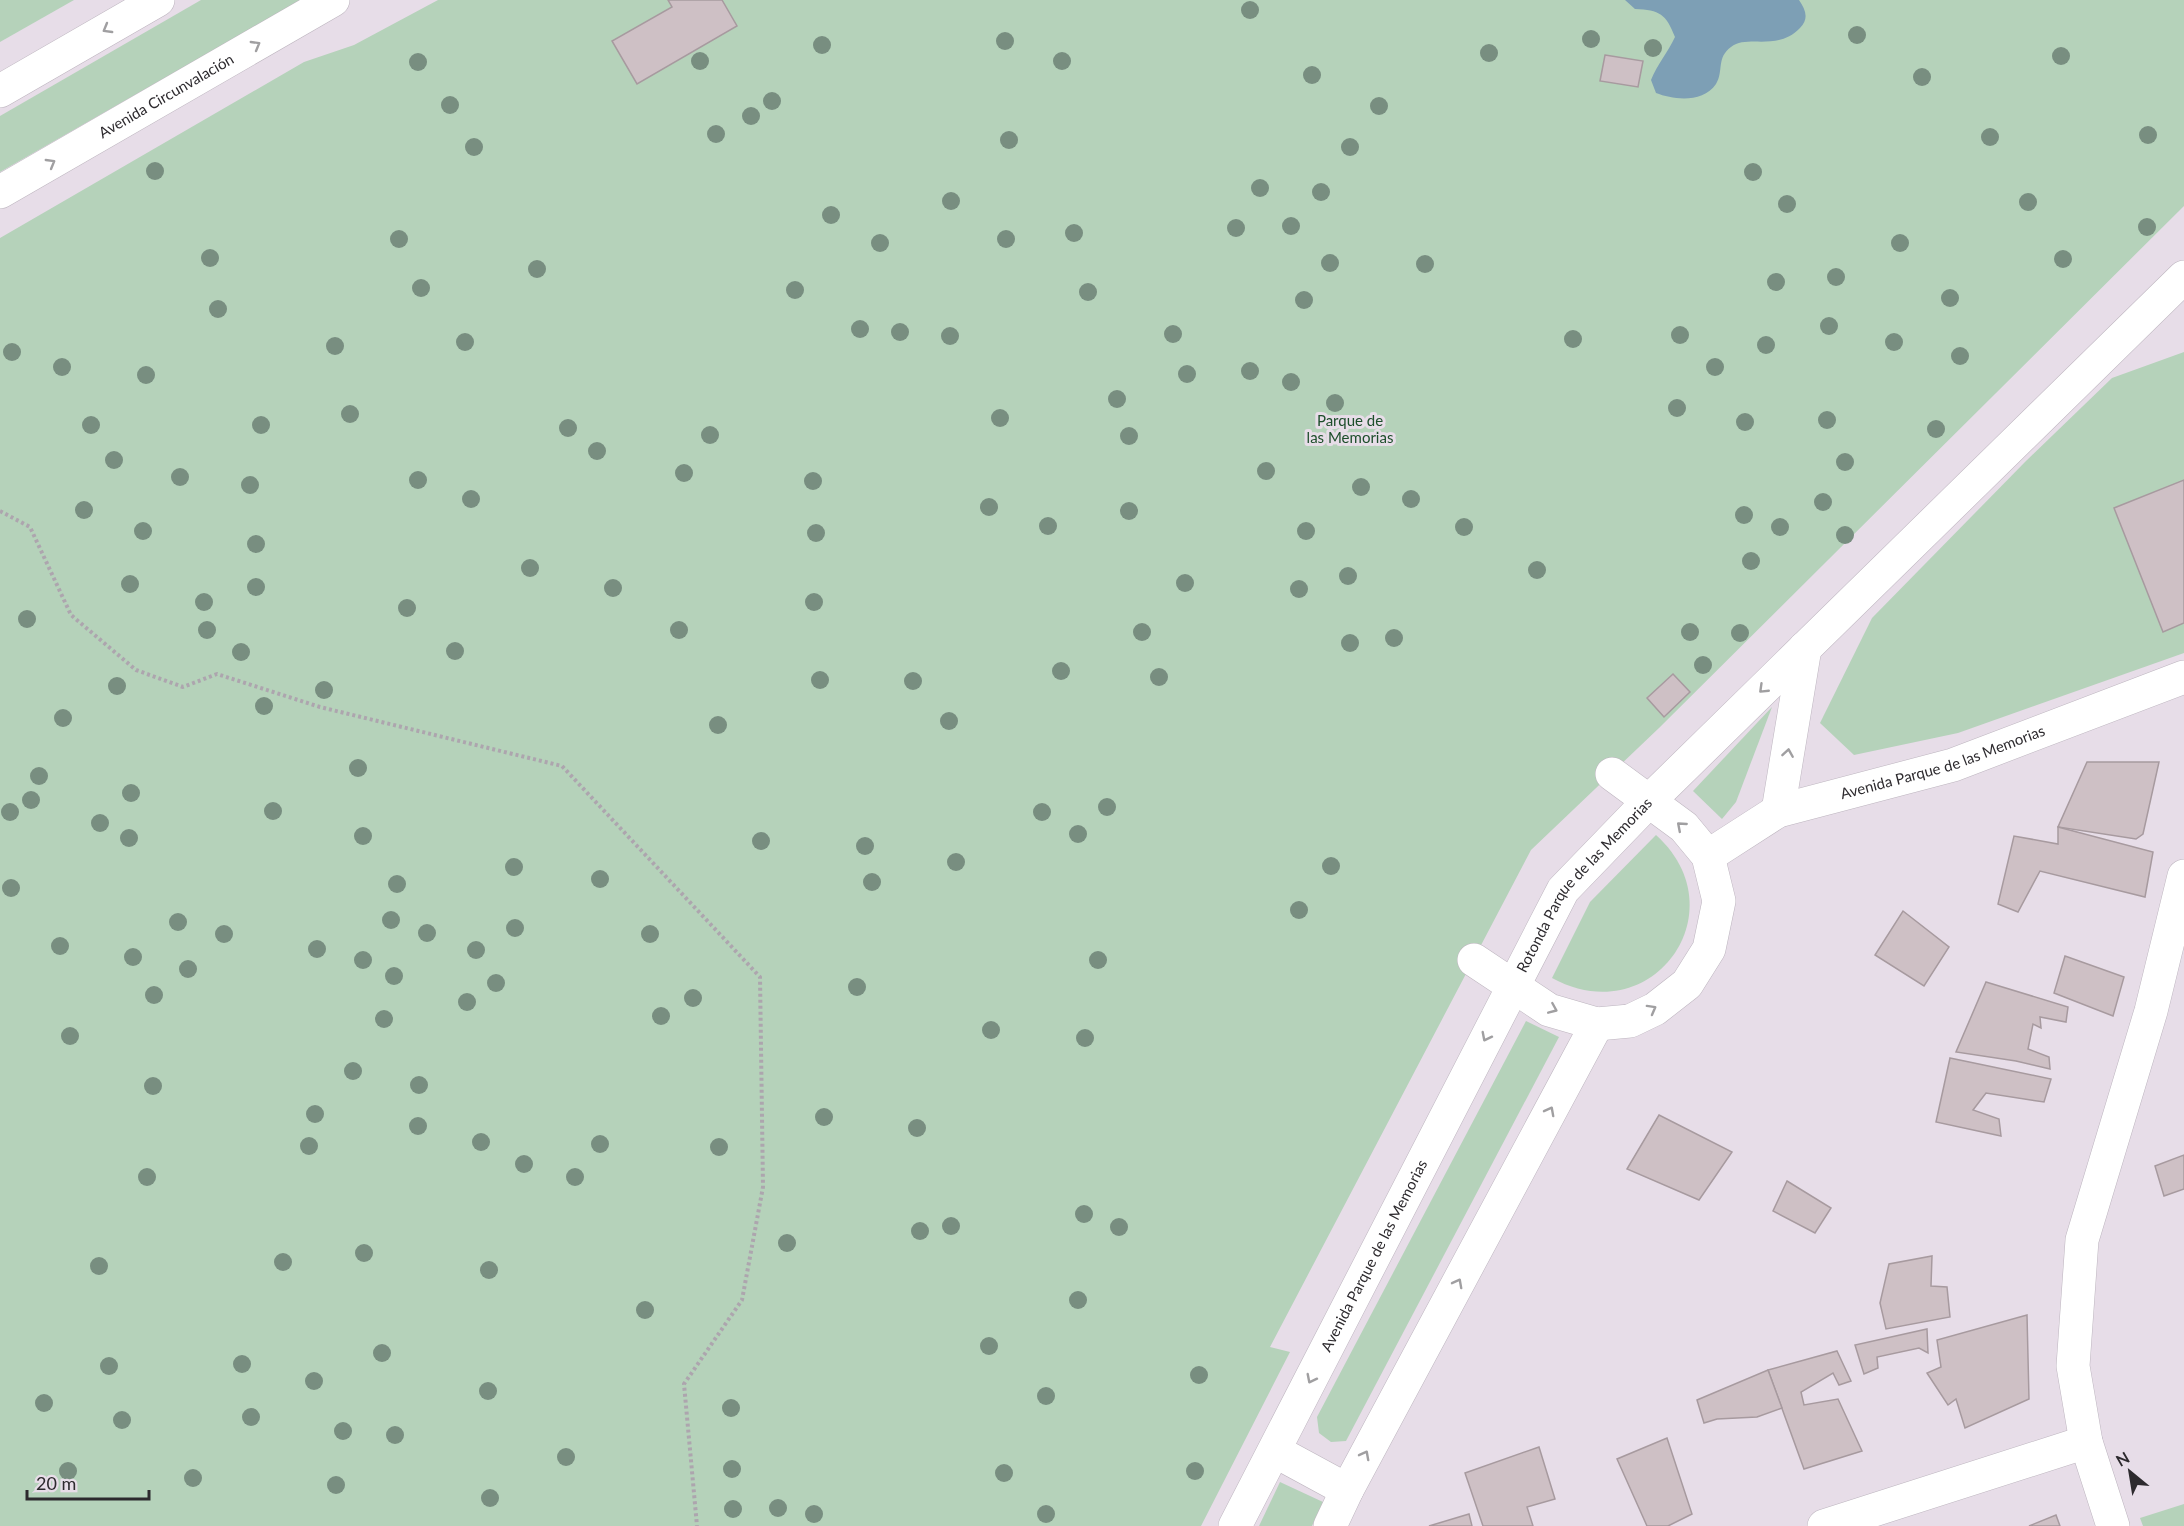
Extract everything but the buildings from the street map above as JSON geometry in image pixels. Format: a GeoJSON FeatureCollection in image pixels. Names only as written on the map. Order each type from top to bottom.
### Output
{"type":"FeatureCollection","features":[{"type":"Feature","properties":{"kind":"street"},"geometry":{"type":"LineString","coordinates":[[0,91],[158,0]]}},
{"type":"Feature","properties":{"kind":"street","name":"Avenida Circunvalación"},"geometry":{"type":"LineString","coordinates":[[0,192],[333,0]]}},
{"type":"Feature","properties":{"kind":"street"},"geometry":{"type":"LineString","coordinates":[[1612,774],[1649,801],[2184,277]]}},
{"type":"Feature","properties":{"kind":"street"},"geometry":{"type":"LineString","coordinates":[[1778,810],[1805,648]]}},
{"type":"Feature","properties":{"kind":"street","name":"Avenida Parque de las Memorias"},"geometry":{"type":"LineString","coordinates":[[1708,856],[1778,810],[1953,765],[2184,677]]}},
{"type":"Feature","properties":{"kind":"street","name":"Rotonda Parque de las Memorias"},"geometry":{"type":"LineString","coordinates":[[1649,801],[1684,827],[1708,856],[1719,901],[1709,949],[1687,984],[1655,1009],[1630,1021],[1597,1024],[1550,1010],[1513,985],[1563,890],[1649,801]]}},
{"type":"Feature","properties":{"kind":"street"},"geometry":{"type":"LineString","coordinates":[[2113,1526],[2086,1442],[2073,1366],[2082,1240],[2151,1011],[2184,876]]}},
{"type":"Feature","properties":{"kind":"street"},"geometry":{"type":"LineString","coordinates":[[1474,960],[1513,985]]}},
{"type":"Feature","properties":{"kind":"street","name":"Avenida Parque de las Memorias"},"geometry":{"type":"LineString","coordinates":[[1235,1526],[1513,985]]}},
{"type":"Feature","properties":{"kind":"street"},"geometry":{"type":"LineString","coordinates":[[1330,1526],[1347,1490],[1597,1024]]}},
{"type":"Feature","properties":{"kind":"street"},"geometry":{"type":"LineString","coordinates":[[1824,1526],[2086,1442]]}},
{"type":"Feature","properties":{"kind":"street"},"geometry":{"type":"LineString","coordinates":[[1275,1451],[1347,1490]]}},
{"type":"Feature","properties":{"kind":"path"},"geometry":{"type":"LineString","coordinates":[[0,512],[30,527],[71,615],[136,670],[183,687],[217,674],[320,706],[562,766],[760,978],[763,1187],[742,1300],[684,1384],[697,1526]]}},
{"type":"Feature","properties":{"kind":"green space"},"geometry":{"type":"Polygon","coordinates":[[[0,0],[74,0],[0,42],[0,0]]]}},
{"type":"Feature","properties":{"kind":"green space"},"geometry":{"type":"Polygon","coordinates":[[[201,0],[301,0],[0,172],[0,116],[201,0]]]}},
{"type":"Feature","properties":{"kind":"green space","name":"Parque de las Memorias"},"geometry":{"type":"Polygon","coordinates":[[[438,0],[2184,0],[2184,206],[1659,728],[1531,850],[1270,1347],[1290,1352],[1201,1526],[0,1526],[0,238],[304,62],[354,45],[438,0]]]}},
{"type":"Feature","properties":{"kind":"green space"},"geometry":{"type":"Polygon","coordinates":[[[2184,352],[2184,653],[1958,733],[1854,755],[1820,723],[1872,618],[2025,462],[2112,378],[2184,352]]]}},
{"type":"Feature","properties":{"kind":"green space"},"geometry":{"type":"Polygon","coordinates":[[[1772,707],[1736,802],[1722,819],[1693,791],[1772,707]]]}},
{"type":"Feature","properties":{"kind":"green space"},"geometry":{"type":"Polygon","coordinates":[[[1656,835],[1680,865],[1689,897],[1686,928],[1673,956],[1651,977],[1622,990],[1589,991],[1552,978],[1590,902],[1656,835]]]}},
{"type":"Feature","properties":{"kind":"green space"},"geometry":{"type":"Polygon","coordinates":[[[1526,1021],[1559,1037],[1346,1441],[1331,1442],[1319,1433],[1317,1417],[1526,1021]]]}},
{"type":"Feature","properties":{"kind":"green space"},"geometry":{"type":"Polygon","coordinates":[[[1280,1482],[1323,1502],[1312,1526],[1259,1526],[1280,1482]]]}},
{"type":"Feature","properties":{"kind":"green space"},"geometry":{"type":"Polygon","coordinates":[[[2184,1504],[2184,1526],[2143,1526],[2140,1518],[2184,1504]]]}},
{"type":"Feature","properties":{"kind":"water"},"geometry":{"type":"Polygon","coordinates":[[[1625,0],[1799,0],[1805,11],[1805,18],[1800,28],[1782,39],[1738,43],[1731,47],[1723,56],[1718,79],[1710,90],[1696,97],[1679,98],[1656,93],[1651,80],[1675,37],[1668,23],[1656,12],[1635,9],[1625,0]]]}}]}
